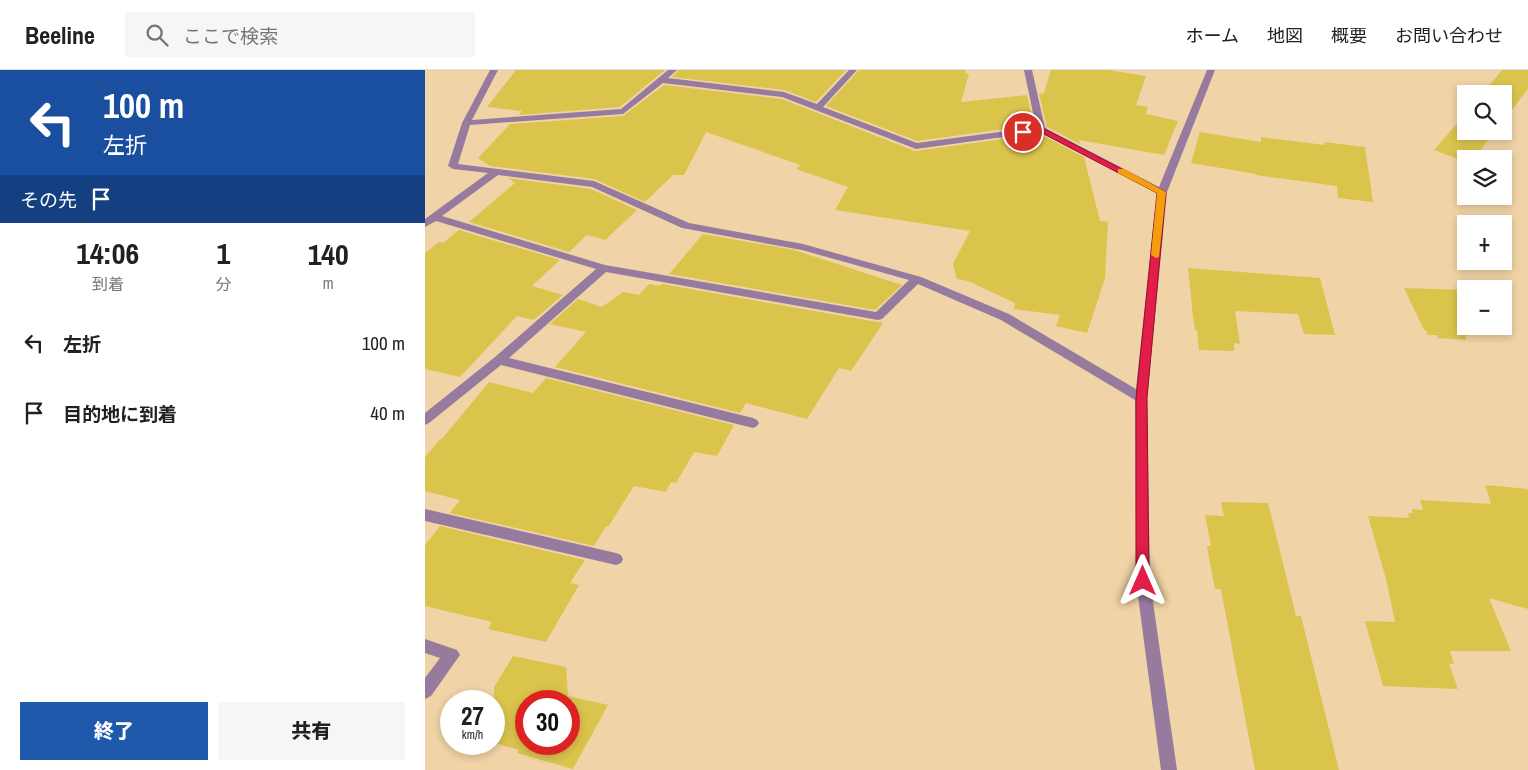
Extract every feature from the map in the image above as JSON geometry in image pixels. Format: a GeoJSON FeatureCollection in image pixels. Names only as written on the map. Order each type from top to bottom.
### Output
{"type":"FeatureCollection","features":[{"type":"Feature","properties":{"kind":"street"},"geometry":{"type":"LineString","coordinates":[[494,70],[466,122],[453,166],[594,184],[686,226],[803,247],[917,279],[1005,317],[1141,398]]}},
{"type":"Feature","properties":{"kind":"street"},"geometry":{"type":"LineString","coordinates":[[466,122],[623,112],[673,70]]}},
{"type":"Feature","properties":{"kind":"street"},"geometry":{"type":"LineString","coordinates":[[818,108],[853,70]]}},
{"type":"Feature","properties":{"kind":"street"},"geometry":{"type":"LineString","coordinates":[[1028,70],[1041,129]]}},
{"type":"Feature","properties":{"kind":"street"},"geometry":{"type":"LineString","coordinates":[[1169,770],[1143,581],[1141,398],[1161,192],[1211,70]]}},
{"type":"Feature","properties":{"kind":"street"},"geometry":{"type":"LineString","coordinates":[[661,80],[784,95],[915,146],[1041,129],[1161,192]]}},
{"type":"Feature","properties":{"kind":"street"},"geometry":{"type":"LineString","coordinates":[[425,224],[496,172]]}},
{"type":"Feature","properties":{"kind":"street"},"geometry":{"type":"LineString","coordinates":[[435,216],[604,268],[878,316],[917,279]]}},
{"type":"Feature","properties":{"kind":"street"},"geometry":{"type":"LineString","coordinates":[[425,420],[499,360],[604,268]]}},
{"type":"Feature","properties":{"kind":"street"},"geometry":{"type":"LineString","coordinates":[[499,360],[753,423]]}},
{"type":"Feature","properties":{"kind":"street"},"geometry":{"type":"LineString","coordinates":[[425,515],[616,558]]}},
{"type":"Feature","properties":{"kind":"street"},"geometry":{"type":"LineString","coordinates":[[425,646],[452,654],[425,691]]}},
{"type":"Feature","properties":{"kind":"building"},"geometry":{"type":"Polygon","coordinates":[[[516,70],[665,70],[620,107],[519,115],[522,111],[487,107],[516,70]]]}},
{"type":"Feature","properties":{"kind":"building"},"geometry":{"type":"Polygon","coordinates":[[[679,70],[846,70],[816,102],[784,90],[672,77],[679,70]]]}},
{"type":"Feature","properties":{"kind":"building"},"geometry":{"type":"Polygon","coordinates":[[[859,70],[966,70],[965,73],[969,74],[961,102],[1027,95],[1034,125],[917,141],[826,106],[859,70]]]}},
{"type":"Feature","properties":{"kind":"building"},"geometry":{"type":"Polygon","coordinates":[[[1051,70],[1108,70],[1146,76],[1136,105],[1148,107],[1146,114],[1178,121],[1164,155],[1079,140],[1080,144],[1047,127],[1039,94],[1044,93],[1051,70]]]}},
{"type":"Feature","properties":{"kind":"building"},"geometry":{"type":"Polygon","coordinates":[[[1502,70],[1528,70],[1528,89],[1512,110],[1512,85],[1490,85],[1502,70]]]}},
{"type":"Feature","properties":{"kind":"building"},"geometry":{"type":"Polygon","coordinates":[[[664,85],[782,99],[915,151],[1040,134],[1084,157],[1100,221],[1108,222],[1105,278],[1087,333],[1056,326],[1060,315],[1014,309],[1015,303],[968,281],[957,279],[953,264],[970,231],[835,210],[848,187],[796,169],[800,165],[706,132],[684,175],[673,175],[645,202],[594,179],[490,166],[478,158],[510,124],[623,116],[664,85]]]}},
{"type":"Feature","properties":{"kind":"building"},"geometry":{"type":"Polygon","coordinates":[[[1457,123],[1457,140],[1488,140],[1481,150],[1457,150],[1457,159],[1434,150],[1457,123]]]}},
{"type":"Feature","properties":{"kind":"building"},"geometry":{"type":"Polygon","coordinates":[[[1200,132],[1261,142],[1261,137],[1325,145],[1324,142],[1365,147],[1373,202],[1338,198],[1337,186],[1256,175],[1191,163],[1200,132]]]}},
{"type":"Feature","properties":{"kind":"building"},"geometry":{"type":"Polygon","coordinates":[[[508,178],[591,189],[637,210],[605,240],[587,235],[569,252],[469,222],[515,183],[508,178]]]}},
{"type":"Feature","properties":{"kind":"building"},"geometry":{"type":"Polygon","coordinates":[[[459,230],[560,260],[532,286],[563,295],[534,320],[517,316],[460,377],[425,369],[425,253],[439,242],[443,243],[459,230]]]}},
{"type":"Feature","properties":{"kind":"building"},"geometry":{"type":"Polygon","coordinates":[[[703,234],[794,250],[902,285],[875,310],[669,274],[703,234]]]}},
{"type":"Feature","properties":{"kind":"building"},"geometry":{"type":"Polygon","coordinates":[[[1188,268],[1320,278],[1335,335],[1304,334],[1298,314],[1235,311],[1240,344],[1234,343],[1234,351],[1199,350],[1197,330],[1195,330],[1193,317],[1188,268]]]}},
{"type":"Feature","properties":{"kind":"building"},"geometry":{"type":"Polygon","coordinates":[[[649,284],[660,286],[662,284],[883,323],[851,371],[839,368],[807,419],[746,403],[740,413],[555,367],[586,332],[550,324],[578,299],[602,307],[623,292],[639,295],[649,284]]]}},
{"type":"Feature","properties":{"kind":"building"},"geometry":{"type":"Polygon","coordinates":[[[1404,288],[1457,290],[1457,335],[1466,335],[1466,340],[1438,338],[1437,335],[1428,335],[1426,330],[1424,330],[1404,288]]]}},
{"type":"Feature","properties":{"kind":"building"},"geometry":{"type":"Polygon","coordinates":[[[546,378],[734,425],[717,456],[694,452],[676,483],[671,482],[666,492],[634,486],[594,546],[450,513],[460,500],[425,491],[425,457],[489,382],[533,393],[546,378]]]}},
{"type":"Feature","properties":{"kind":"building"},"geometry":{"type":"Polygon","coordinates":[[[1485,485],[1528,489],[1528,609],[1489,598],[1511,651],[1450,651],[1454,664],[1449,664],[1458,689],[1383,686],[1365,621],[1395,622],[1386,579],[1368,516],[1409,518],[1408,513],[1413,513],[1412,509],[1423,510],[1420,500],[1491,504],[1485,485]]]}},
{"type":"Feature","properties":{"kind":"building"},"geometry":{"type":"Polygon","coordinates":[[[1221,502],[1268,503],[1296,616],[1301,616],[1339,770],[1255,770],[1221,589],[1215,589],[1207,546],[1211,546],[1205,515],[1224,516],[1221,502]]]}},
{"type":"Feature","properties":{"kind":"building"},"geometry":{"type":"Polygon","coordinates":[[[440,526],[585,560],[570,583],[579,585],[546,642],[488,629],[492,622],[425,606],[425,545],[440,526]]]}},
{"type":"Feature","properties":{"kind":"building"},"geometry":{"type":"Polygon","coordinates":[[[513,656],[566,667],[568,690],[515,690],[515,749],[505,746],[505,690],[494,690],[513,656]]]}},
{"type":"Feature","properties":{"kind":"building"},"geometry":{"type":"Polygon","coordinates":[[[580,699],[608,705],[573,769],[524,755],[580,755],[580,699]]]}},
{"type":"Feature","properties":{"kind":"slow traffic"},"geometry":{"type":"LineString","coordinates":[[1121,171],[1161,192],[1156,255]]}},
{"type":"Feature","properties":{"kind":"route"},"geometry":{"type":"LineString","coordinates":[[1023,132],[1041,129],[1161,192],[1141,398],[1143,581]]}}]}
